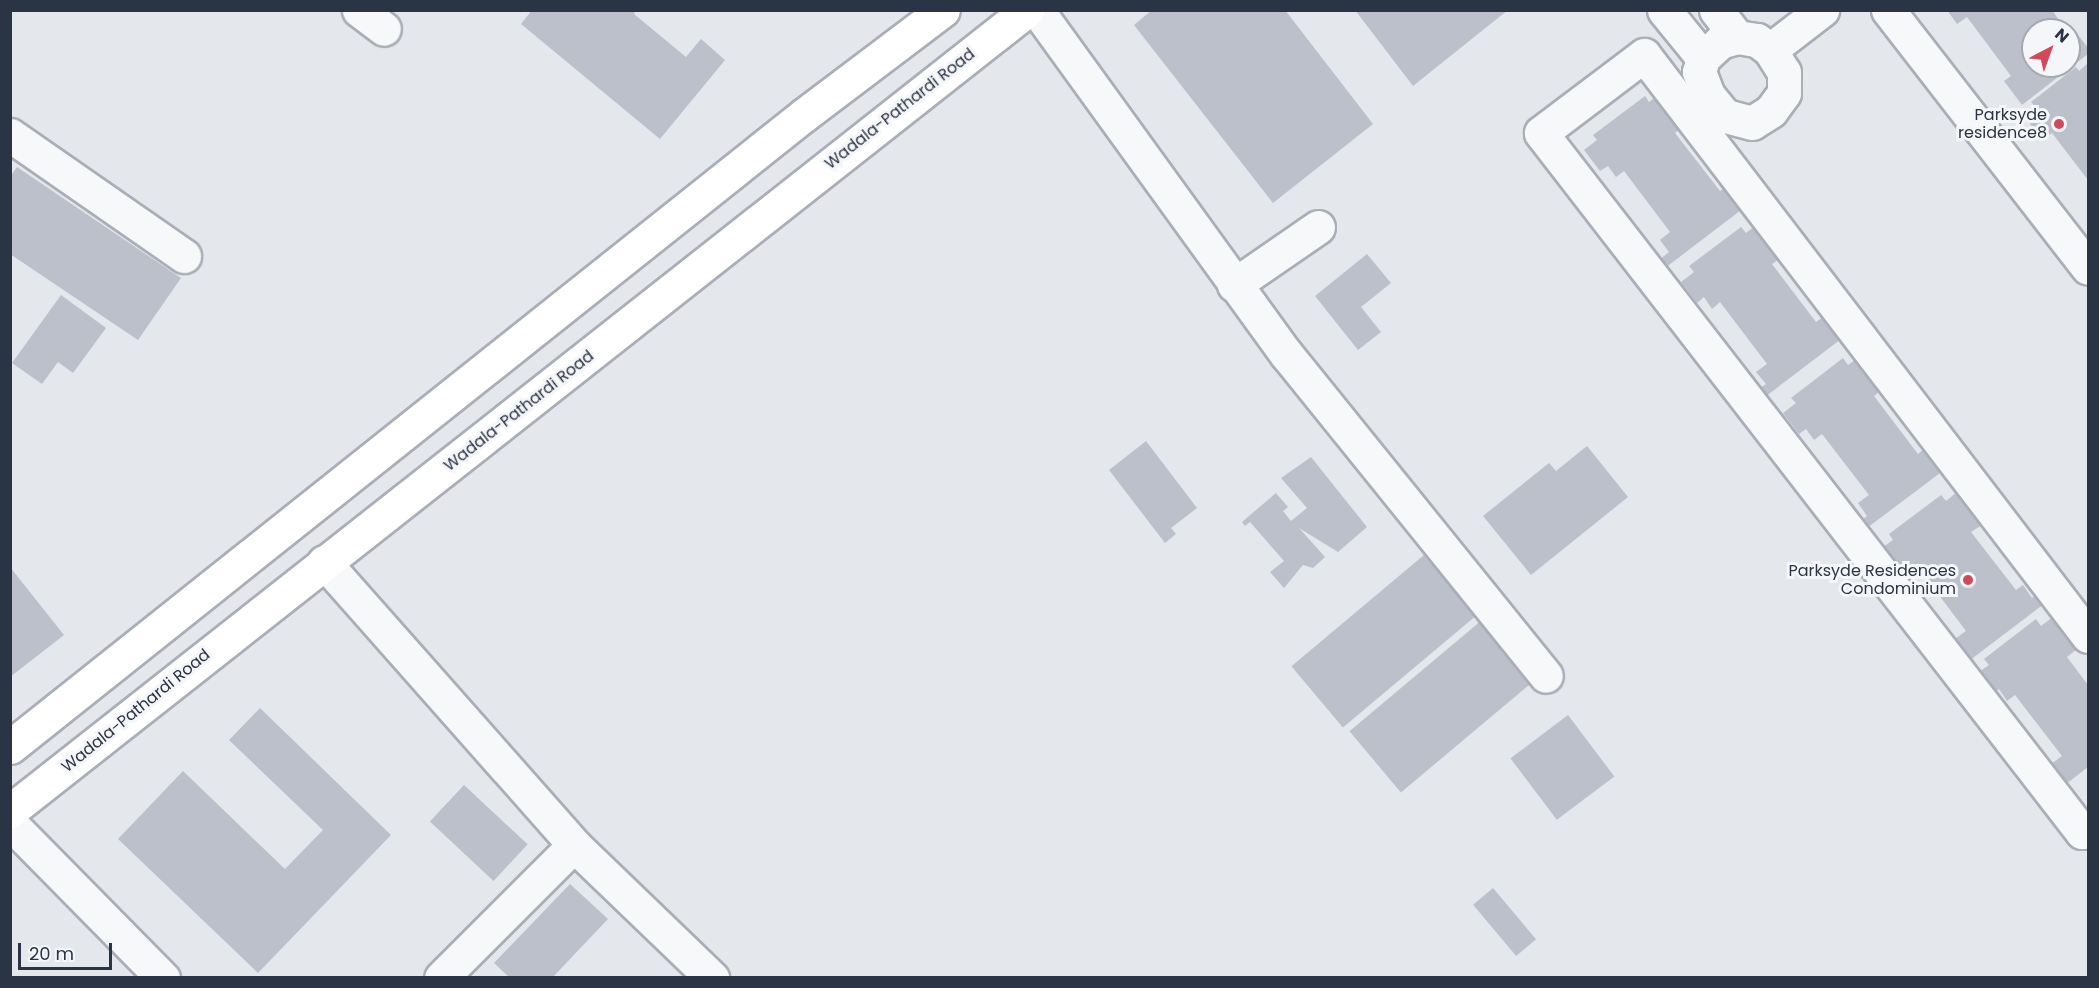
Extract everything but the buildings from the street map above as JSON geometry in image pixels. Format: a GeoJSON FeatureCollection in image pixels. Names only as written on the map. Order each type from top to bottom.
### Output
{"type":"FeatureCollection","features":[{"type":"Feature","properties":{"kind":"main road"},"geometry":{"type":"LineString","coordinates":[[10,747],[804,115],[943,10]]}},
{"type":"Feature","properties":{"kind":"main road","name":"Wadala-Pathardi Road"},"geometry":{"type":"LineString","coordinates":[[10,811],[1027,10]]}},
{"type":"Feature","properties":{"kind":"street"},"geometry":{"type":"LineString","coordinates":[[1037,10],[1234,285],[1546,676]]}},
{"type":"Feature","properties":{"kind":"street"},"geometry":{"type":"LineString","coordinates":[[1664,10],[1703,58]]}},
{"type":"Feature","properties":{"kind":"street"},"geometry":{"type":"LineString","coordinates":[[1716,10],[1737,37]]}},
{"type":"Feature","properties":{"kind":"street"},"geometry":{"type":"LineString","coordinates":[[1770,50],[1822,10]]}},
{"type":"Feature","properties":{"kind":"street"},"geometry":{"type":"LineString","coordinates":[[1888,10],[2088,268]]}},
{"type":"Feature","properties":{"kind":"street"},"geometry":{"type":"LineString","coordinates":[[1737,37],[1757,40],[1770,50],[1784,72],[1784,93],[1772,111],[1752,123],[1737,121],[1698,104],[1699,72],[1703,58],[1720,42],[1737,37]]}},
{"type":"Feature","properties":{"kind":"street"},"geometry":{"type":"LineString","coordinates":[[2088,636],[1698,104],[1644,55],[1541,133],[2082,832],[2088,828]]}},
{"type":"Feature","properties":{"kind":"street"},"geometry":{"type":"LineString","coordinates":[[10,135],[184,256]]}},
{"type":"Feature","properties":{"kind":"street"},"geometry":{"type":"LineString","coordinates":[[1234,285],[1318,227]]}},
{"type":"Feature","properties":{"kind":"street"},"geometry":{"type":"LineString","coordinates":[[324,562],[574,845],[704,975]]}},
{"type":"Feature","properties":{"kind":"street"},"geometry":{"type":"LineString","coordinates":[[10,823],[163,978]]}},
{"type":"Feature","properties":{"kind":"street"},"geometry":{"type":"LineString","coordinates":[[441,978],[574,845]]}},
{"type":"Feature","properties":{"kind":"place","name":"Parksyde residence8"},"geometry":{"type":"Point","coordinates":[2059,124]}},
{"type":"Feature","properties":{"kind":"place","name":"Parksyde Residences Condominium"},"geometry":{"type":"Point","coordinates":[1968,580]}}]}
